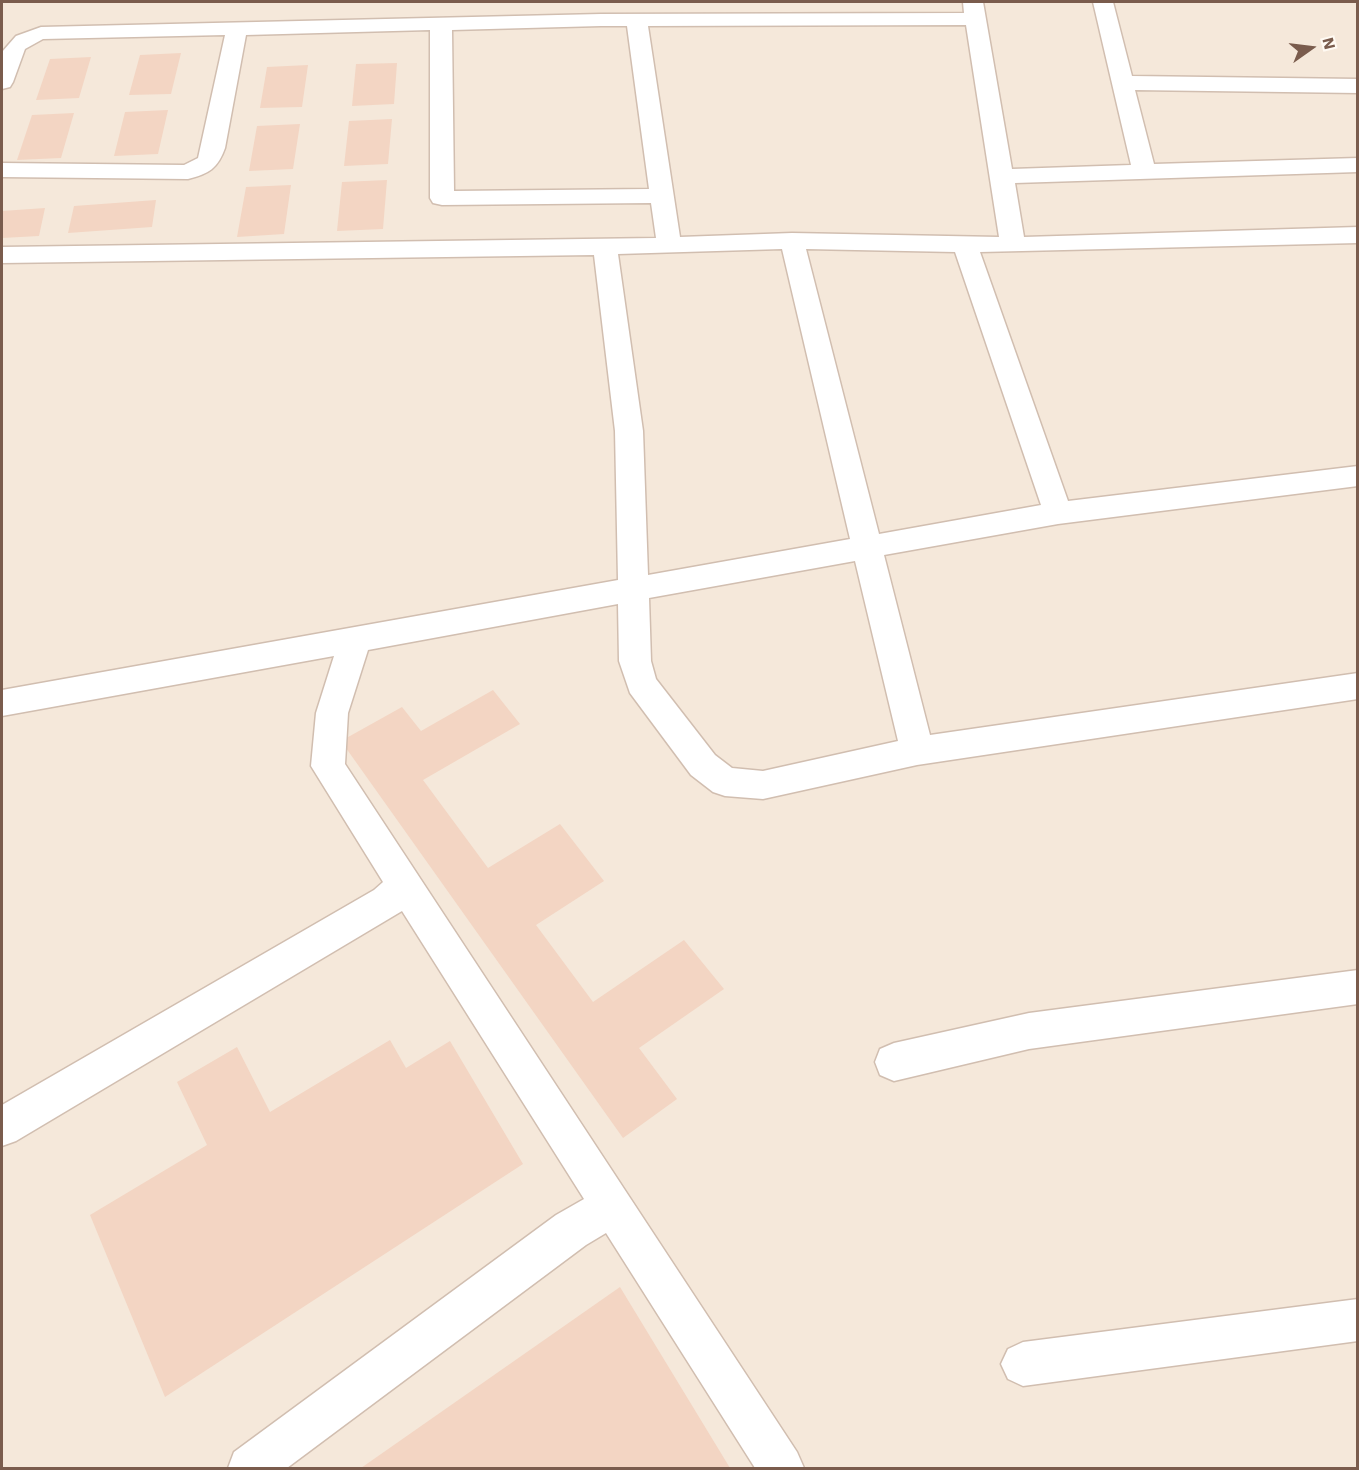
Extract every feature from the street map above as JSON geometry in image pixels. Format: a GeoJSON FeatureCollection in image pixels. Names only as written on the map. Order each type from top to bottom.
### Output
{"type":"FeatureCollection","features":[{"type":"Feature","properties":{"kind":"street"},"geometry":{"type":"LineString","coordinates":[[458,2],[449,24],[442,198],[662,196]]}},
{"type":"Feature","properties":{"kind":"street"},"geometry":{"type":"LineString","coordinates":[[1102,2],[1144,172]]}},
{"type":"Feature","properties":{"kind":"street"},"geometry":{"type":"LineString","coordinates":[[2,82],[12,50],[25,38],[41,33],[637,20],[887,10],[975,10],[1004,176],[1013,244]]}},
{"type":"Feature","properties":{"kind":"street"},"geometry":{"type":"LineString","coordinates":[[637,20],[669,245]]}},
{"type":"Feature","properties":{"kind":"street"},"geometry":{"type":"LineString","coordinates":[[2,170],[188,172],[208,162],[213,148],[237,28]]}},
{"type":"Feature","properties":{"kind":"street"},"geometry":{"type":"LineString","coordinates":[[1122,83],[1358,86]]}},
{"type":"Feature","properties":{"kind":"street"},"geometry":{"type":"LineString","coordinates":[[1004,176],[1358,165]]}},
{"type":"Feature","properties":{"kind":"street"},"geometry":{"type":"LineString","coordinates":[[2,255],[605,247],[792,241],[1013,244],[1358,235]]}},
{"type":"Feature","properties":{"kind":"street"},"geometry":{"type":"LineString","coordinates":[[792,241],[917,751]]}},
{"type":"Feature","properties":{"kind":"street"},"geometry":{"type":"LineString","coordinates":[[965,244],[1058,513]]}},
{"type":"Feature","properties":{"kind":"street"},"geometry":{"type":"LineString","coordinates":[[605,247],[630,431],[635,661],[641,684],[703,765],[725,782],[763,785],[917,751],[1358,686]]}},
{"type":"Feature","properties":{"kind":"street"},"geometry":{"type":"LineString","coordinates":[[2,703],[1058,513],[1358,476]]}},
{"type":"Feature","properties":{"kind":"street"},"geometry":{"type":"LineString","coordinates":[[355,640],[332,713],[328,766],[781,1468]]}},
{"type":"Feature","properties":{"kind":"street"},"geometry":{"type":"LineString","coordinates":[[2,1127],[387,901],[405,885]]}},
{"type":"Feature","properties":{"kind":"street"},"geometry":{"type":"LineString","coordinates":[[894,1062],[1029,1031],[1358,987]]}},
{"type":"Feature","properties":{"kind":"street"},"geometry":{"type":"LineString","coordinates":[[250,1468],[571,1230],[612,1206]]}},
{"type":"Feature","properties":{"kind":"street"},"geometry":{"type":"LineString","coordinates":[[1023,1364],[1358,1320]]}},
{"type":"Feature","properties":{"kind":"shaded area"},"geometry":{"type":"Polygon","coordinates":[[[2,2],[1357,2],[1357,1468],[2,1468],[2,2]]]}},
{"type":"Feature","properties":{"kind":"building"},"geometry":{"type":"Polygon","coordinates":[[[181,53],[171,94],[129,95],[140,55],[181,53]]]}},
{"type":"Feature","properties":{"kind":"building"},"geometry":{"type":"Polygon","coordinates":[[[91,57],[79,98],[36,100],[50,59],[91,57]]]}},
{"type":"Feature","properties":{"kind":"building"},"geometry":{"type":"Polygon","coordinates":[[[397,63],[394,104],[352,106],[356,64],[397,63]]]}},
{"type":"Feature","properties":{"kind":"building"},"geometry":{"type":"Polygon","coordinates":[[[308,65],[302,107],[260,108],[267,67],[308,65]]]}},
{"type":"Feature","properties":{"kind":"building"},"geometry":{"type":"Polygon","coordinates":[[[168,110],[158,154],[114,156],[125,112],[168,110]]]}},
{"type":"Feature","properties":{"kind":"building"},"geometry":{"type":"Polygon","coordinates":[[[74,113],[61,158],[17,160],[32,115],[74,113]]]}},
{"type":"Feature","properties":{"kind":"building"},"geometry":{"type":"Polygon","coordinates":[[[392,119],[388,164],[344,166],[349,121],[392,119]]]}},
{"type":"Feature","properties":{"kind":"building"},"geometry":{"type":"Polygon","coordinates":[[[300,124],[293,169],[249,171],[257,126],[300,124]]]}},
{"type":"Feature","properties":{"kind":"building"},"geometry":{"type":"Polygon","coordinates":[[[387,180],[383,229],[337,231],[342,182],[387,180]]]}},
{"type":"Feature","properties":{"kind":"building"},"geometry":{"type":"Polygon","coordinates":[[[291,185],[284,234],[237,237],[246,187],[291,185]]]}},
{"type":"Feature","properties":{"kind":"building"},"geometry":{"type":"Polygon","coordinates":[[[156,200],[152,227],[68,233],[74,206],[156,200]]]}},
{"type":"Feature","properties":{"kind":"building"},"geometry":{"type":"Polygon","coordinates":[[[45,208],[39,236],[2,238],[2,211],[45,208]]]}},
{"type":"Feature","properties":{"kind":"building"},"geometry":{"type":"Polygon","coordinates":[[[493,690],[520,724],[423,780],[488,868],[560,824],[604,881],[536,925],[593,1002],[684,940],[724,989],[639,1048],[677,1099],[623,1138],[341,741],[402,707],[421,731],[493,690]]]}},
{"type":"Feature","properties":{"kind":"building"},"geometry":{"type":"Polygon","coordinates":[[[390,1040],[406,1068],[450,1041],[523,1164],[165,1397],[90,1215],[207,1145],[177,1082],[237,1047],[270,1112],[390,1040]]]}},
{"type":"Feature","properties":{"kind":"building"},"geometry":{"type":"Polygon","coordinates":[[[620,1287],[730,1468],[361,1468],[620,1287]]]}}]}
